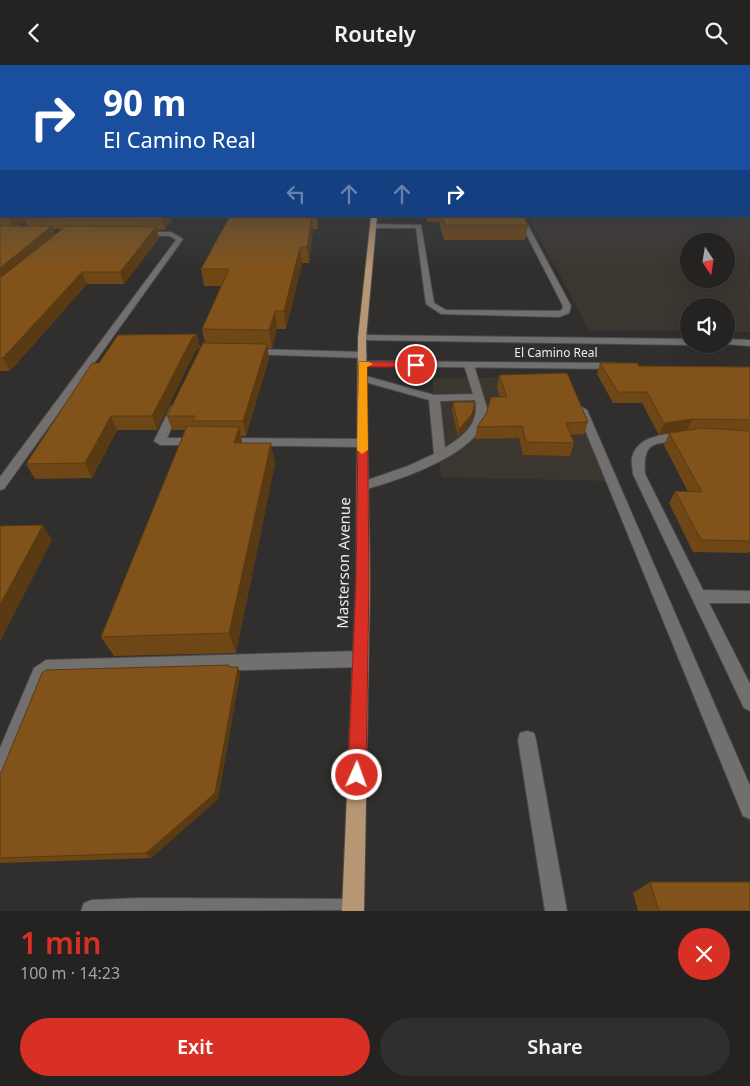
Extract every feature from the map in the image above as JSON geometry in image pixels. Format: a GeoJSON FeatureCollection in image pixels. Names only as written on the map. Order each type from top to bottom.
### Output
{"type":"FeatureCollection","features":[{"type":"Feature","properties":{"kind":"main road","name":"Masterson Avenue"},"geometry":{"type":"LineString","coordinates":[[353,910],[363,486],[362,338],[374,221]]}},
{"type":"Feature","properties":{"kind":"street"},"geometry":{"type":"LineString","coordinates":[[418,217],[430,304],[435,309],[444,312],[559,314],[566,311],[567,306],[521,217]]}},
{"type":"Feature","properties":{"kind":"street"},"geometry":{"type":"LineString","coordinates":[[374,221],[419,226]]}},
{"type":"Feature","properties":{"kind":"street"},"geometry":{"type":"LineString","coordinates":[[0,486],[180,239],[171,235],[134,234]]}},
{"type":"Feature","properties":{"kind":"street","name":"El Camino Real"},"geometry":{"type":"LineString","coordinates":[[362,338],[680,342]]}},
{"type":"Feature","properties":{"kind":"street"},"geometry":{"type":"LineString","coordinates":[[735,342],[750,343]]}},
{"type":"Feature","properties":{"kind":"street"},"geometry":{"type":"LineString","coordinates":[[241,352],[362,366],[434,398],[478,397]]}},
{"type":"Feature","properties":{"kind":"street"},"geometry":{"type":"LineString","coordinates":[[363,486],[399,475],[440,456],[471,433],[479,423],[482,414],[469,365]]}},
{"type":"Feature","properties":{"kind":"street","name":"El Camino Real"},"geometry":{"type":"LineString","coordinates":[[362,366],[622,366]]}},
{"type":"Feature","properties":{"kind":"street"},"geometry":{"type":"LineString","coordinates":[[563,366],[750,809]]}},
{"type":"Feature","properties":{"kind":"street"},"geometry":{"type":"LineString","coordinates":[[181,395],[160,441],[362,443]]}},
{"type":"Feature","properties":{"kind":"street"},"geometry":{"type":"LineString","coordinates":[[434,398],[440,456]]}},
{"type":"Feature","properties":{"kind":"street"},"geometry":{"type":"LineString","coordinates":[[692,436],[658,439],[644,446],[638,458],[639,474],[750,702]]}},
{"type":"Feature","properties":{"kind":"street"},"geometry":{"type":"LineString","coordinates":[[698,596],[750,597]]}},
{"type":"Feature","properties":{"kind":"street"},"geometry":{"type":"LineString","coordinates":[[0,771],[40,674],[46,668],[360,659]]}},
{"type":"Feature","properties":{"kind":"street"},"geometry":{"type":"LineString","coordinates":[[527,740],[556,911]]}},
{"type":"Feature","properties":{"kind":"street"},"geometry":{"type":"LineString","coordinates":[[92,911],[140,909],[353,910]]}},
{"type":"Feature","properties":{"kind":"shaded area"},"geometry":{"type":"Polygon","coordinates":[[[529,217],[749,217],[750,332],[735,332],[735,298],[680,298],[680,331],[589,330],[529,217]]]}},
{"type":"Feature","properties":{"kind":"shaded area"},"geometry":{"type":"Polygon","coordinates":[[[564,377],[606,481],[441,477],[432,378],[564,377]]]}},
{"type":"Feature","properties":{"kind":"building"},"geometry":{"type":"Polygon","coordinates":[[[0,217],[12,217],[10,219],[0,219],[0,217]]]}},
{"type":"Feature","properties":{"kind":"building"},"geometry":{"type":"Polygon","coordinates":[[[26,217],[164,217],[162,220],[24,219],[26,217]]]}},
{"type":"Feature","properties":{"kind":"building"},"geometry":{"type":"Polygon","coordinates":[[[229,217],[312,217],[307,247],[300,247],[284,311],[275,311],[269,330],[202,329],[229,269],[201,269],[229,217]]]}},
{"type":"Feature","properties":{"kind":"building"},"geometry":{"type":"Polygon","coordinates":[[[442,217],[524,217],[528,225],[445,225],[442,217]]]}},
{"type":"Feature","properties":{"kind":"building"},"geometry":{"type":"Polygon","coordinates":[[[0,226],[52,226],[0,268],[0,226]]]}},
{"type":"Feature","properties":{"kind":"building"},"geometry":{"type":"Polygon","coordinates":[[[66,226],[156,227],[120,272],[82,272],[3,358],[0,358],[0,278],[66,226]]]}},
{"type":"Feature","properties":{"kind":"building"},"geometry":{"type":"Polygon","coordinates":[[[197,334],[192,338],[152,416],[111,416],[85,463],[26,464],[92,363],[99,363],[118,335],[197,334]]]}},
{"type":"Feature","properties":{"kind":"building"},"geometry":{"type":"Polygon","coordinates":[[[203,343],[267,344],[243,421],[193,421],[195,416],[167,416],[203,343]]]}},
{"type":"Feature","properties":{"kind":"building"},"geometry":{"type":"Polygon","coordinates":[[[600,363],[637,363],[639,366],[750,367],[750,420],[693,419],[664,423],[647,392],[618,392],[600,363]]]}},
{"type":"Feature","properties":{"kind":"building"},"geometry":{"type":"Polygon","coordinates":[[[567,373],[588,422],[566,423],[574,443],[526,442],[522,426],[477,427],[487,412],[491,397],[507,397],[499,375],[567,373]]]}},
{"type":"Feature","properties":{"kind":"building"},"geometry":{"type":"Polygon","coordinates":[[[453,402],[475,402],[472,414],[459,429],[453,402]]]}},
{"type":"Feature","properties":{"kind":"building"},"geometry":{"type":"Polygon","coordinates":[[[187,426],[239,427],[234,443],[271,443],[229,633],[101,637],[187,426]]]}},
{"type":"Feature","properties":{"kind":"building"},"geometry":{"type":"Polygon","coordinates":[[[702,428],[750,431],[750,541],[701,540],[675,491],[702,492],[669,433],[702,428]]]}},
{"type":"Feature","properties":{"kind":"building"},"geometry":{"type":"Polygon","coordinates":[[[43,525],[0,605],[0,526],[43,525]]]}},
{"type":"Feature","properties":{"kind":"building"},"geometry":{"type":"Polygon","coordinates":[[[229,665],[229,667],[238,667],[215,793],[146,853],[0,858],[0,773],[42,673],[46,670],[229,665]]]}},
{"type":"Feature","properties":{"kind":"building"},"geometry":{"type":"Polygon","coordinates":[[[650,882],[750,882],[750,911],[659,911],[650,882]]]}},
{"type":"Feature","properties":{"kind":"slow traffic"},"geometry":{"type":"LineString","coordinates":[[362,450],[362,364],[369,364]]}},
{"type":"Feature","properties":{"kind":"route"},"geometry":{"type":"LineString","coordinates":[[357,775],[362,581],[362,364],[416,365]]}}]}
